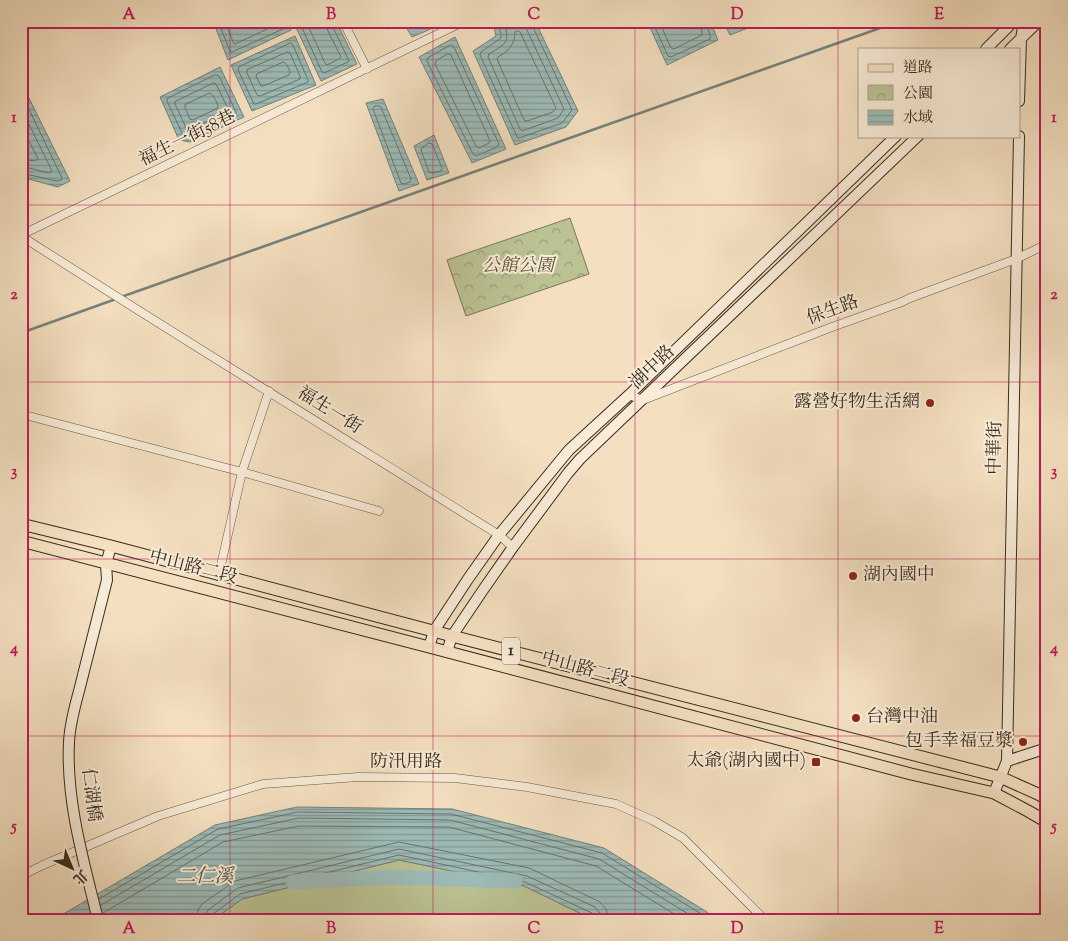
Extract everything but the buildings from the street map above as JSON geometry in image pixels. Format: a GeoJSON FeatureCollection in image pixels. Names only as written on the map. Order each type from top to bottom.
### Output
{"type":"FeatureCollection","features":[{"type":"Feature","properties":{"kind":"main road","name":"中山路二段"},"geometry":{"type":"LineString","coordinates":[[21,524],[1000,778],[1047,799]]}},
{"type":"Feature","properties":{"kind":"main road","name":"中山路二段"},"geometry":{"type":"LineString","coordinates":[[21,541],[911,774],[994,793],[1047,822]]}},
{"type":"Feature","properties":{"kind":"street"},"geometry":{"type":"LineString","coordinates":[[343,21],[367,69],[465,21]]}},
{"type":"Feature","properties":{"kind":"street"},"geometry":{"type":"LineString","coordinates":[[987,48],[1014,21]]}},
{"type":"Feature","properties":{"kind":"street"},"geometry":{"type":"LineString","coordinates":[[1020,48],[1024,21]]}},
{"type":"Feature","properties":{"kind":"street"},"geometry":{"type":"LineString","coordinates":[[1011,48],[1039,21]]}},
{"type":"Feature","properties":{"kind":"street","name":"福生一街58巷"},"geometry":{"type":"LineString","coordinates":[[21,236],[367,69]]}},
{"type":"Feature","properties":{"kind":"street","name":"湖中路"},"geometry":{"type":"LineString","coordinates":[[429,647],[434,631],[468,578],[499,535],[569,450],[629,395],[894,138]]}},
{"type":"Feature","properties":{"kind":"street","name":"湖中路"},"geometry":{"type":"LineString","coordinates":[[447,652],[452,636],[568,473],[916,138]]}},
{"type":"Feature","properties":{"kind":"street","name":"中華街"},"geometry":{"type":"LineString","coordinates":[[1007,761],[1018,138]]}},
{"type":"Feature","properties":{"kind":"street","name":"福生一街"},"geometry":{"type":"LineString","coordinates":[[21,236],[499,535],[513,548]]}},
{"type":"Feature","properties":{"kind":"street","name":"保生路"},"geometry":{"type":"LineString","coordinates":[[643,400],[1016,259],[1047,244]]}},
{"type":"Feature","properties":{"kind":"street"},"geometry":{"type":"LineString","coordinates":[[219,574],[242,472],[269,391]]}},
{"type":"Feature","properties":{"kind":"street"},"geometry":{"type":"LineString","coordinates":[[629,395],[643,400]]}},
{"type":"Feature","properties":{"kind":"street"},"geometry":{"type":"LineString","coordinates":[[21,414],[242,472],[379,511]]}},
{"type":"Feature","properties":{"kind":"street","name":"仁湖橋"},"geometry":{"type":"LineString","coordinates":[[98,920],[73,808],[69,741],[74,712],[107,580],[106,564],[111,546]]}},
{"type":"Feature","properties":{"kind":"street"},"geometry":{"type":"LineString","coordinates":[[994,793],[1007,761],[1047,748]]}},
{"type":"Feature","properties":{"kind":"street","name":"防汛用路"},"geometry":{"type":"LineString","coordinates":[[21,876],[43,864],[158,816],[263,784],[358,777],[455,778],[527,786],[616,804],[654,821],[683,838],[765,920]]}},
{"type":"Feature","properties":{"kind":"green space","name":"公館公園"},"geometry":{"type":"Polygon","coordinates":[[[570,218],[589,274],[466,316],[447,260],[570,218]]]}},
{"type":"Feature","properties":{"kind":"green space"},"geometry":{"type":"Polygon","coordinates":[[[399,860],[524,886],[594,920],[213,920],[242,899],[399,860]]]}},
{"type":"Feature","properties":{"kind":"water"},"geometry":{"type":"Polygon","coordinates":[[[213,21],[288,21],[291,30],[228,60],[213,21]]]}},
{"type":"Feature","properties":{"kind":"water"},"geometry":{"type":"Polygon","coordinates":[[[293,21],[336,21],[357,64],[321,81],[293,21]]]}},
{"type":"Feature","properties":{"kind":"water"},"geometry":{"type":"Polygon","coordinates":[[[384,21],[432,21],[433,28],[412,37],[404,24],[387,29],[384,21]]]}},
{"type":"Feature","properties":{"kind":"water"},"geometry":{"type":"Polygon","coordinates":[[[495,21],[535,21],[578,111],[566,127],[515,145],[473,51],[496,36],[493,23],[495,21]]]}},
{"type":"Feature","properties":{"kind":"water"},"geometry":{"type":"Polygon","coordinates":[[[647,21],[710,21],[718,40],[667,65],[647,21]]]}},
{"type":"Feature","properties":{"kind":"water"},"geometry":{"type":"Polygon","coordinates":[[[723,21],[750,21],[753,26],[730,35],[723,21]]]}},
{"type":"Feature","properties":{"kind":"water"},"geometry":{"type":"Polygon","coordinates":[[[295,36],[316,85],[252,111],[231,65],[295,36]]]}},
{"type":"Feature","properties":{"kind":"water"},"geometry":{"type":"Polygon","coordinates":[[[455,37],[506,149],[472,163],[419,57],[455,37]]]}},
{"type":"Feature","properties":{"kind":"water"},"geometry":{"type":"Polygon","coordinates":[[[220,67],[244,117],[190,142],[179,140],[160,97],[220,67]]]}},
{"type":"Feature","properties":{"kind":"water"},"geometry":{"type":"Polygon","coordinates":[[[27,94],[70,181],[58,187],[21,177],[21,97],[27,94]]]}},
{"type":"Feature","properties":{"kind":"water"},"geometry":{"type":"Polygon","coordinates":[[[383,99],[419,184],[399,191],[366,103],[383,99]]]}},
{"type":"Feature","properties":{"kind":"water"},"geometry":{"type":"Polygon","coordinates":[[[434,135],[449,173],[427,180],[414,146],[434,135]]]}},
{"type":"Feature","properties":{"kind":"water","name":"二仁溪"},"geometry":{"type":"Polygon","coordinates":[[[297,807],[452,809],[604,848],[707,912],[713,920],[594,920],[524,886],[399,860],[242,899],[213,920],[53,920],[215,825],[297,807]]]}},
{"type":"Feature","properties":{"kind":"waterway"},"geometry":{"type":"LineString","coordinates":[[121,297],[900,21]]}},
{"type":"Feature","properties":{"kind":"waterway"},"geometry":{"type":"LineString","coordinates":[[21,333],[116,299]]}},
{"type":"Feature","properties":{"kind":"waterway","name":"二仁溪"},"geometry":{"type":"LineString","coordinates":[[293,882],[392,877],[515,881]]}},
{"type":"Feature","properties":{"kind":"place","name":"露營好物生活網"},"geometry":{"type":"Point","coordinates":[930,403]}},
{"type":"Feature","properties":{"kind":"place","name":"湖內國中"},"geometry":{"type":"Point","coordinates":[853,576]}},
{"type":"Feature","properties":{"kind":"place","name":"台灣中油"},"geometry":{"type":"Point","coordinates":[856,718]}},
{"type":"Feature","properties":{"kind":"place","name":"包手幸福豆漿"},"geometry":{"type":"Point","coordinates":[1023,742]}},
{"type":"Feature","properties":{"kind":"place","name":"太爺(湖內國中)"},"geometry":{"type":"Point","coordinates":[816,762]}}]}
